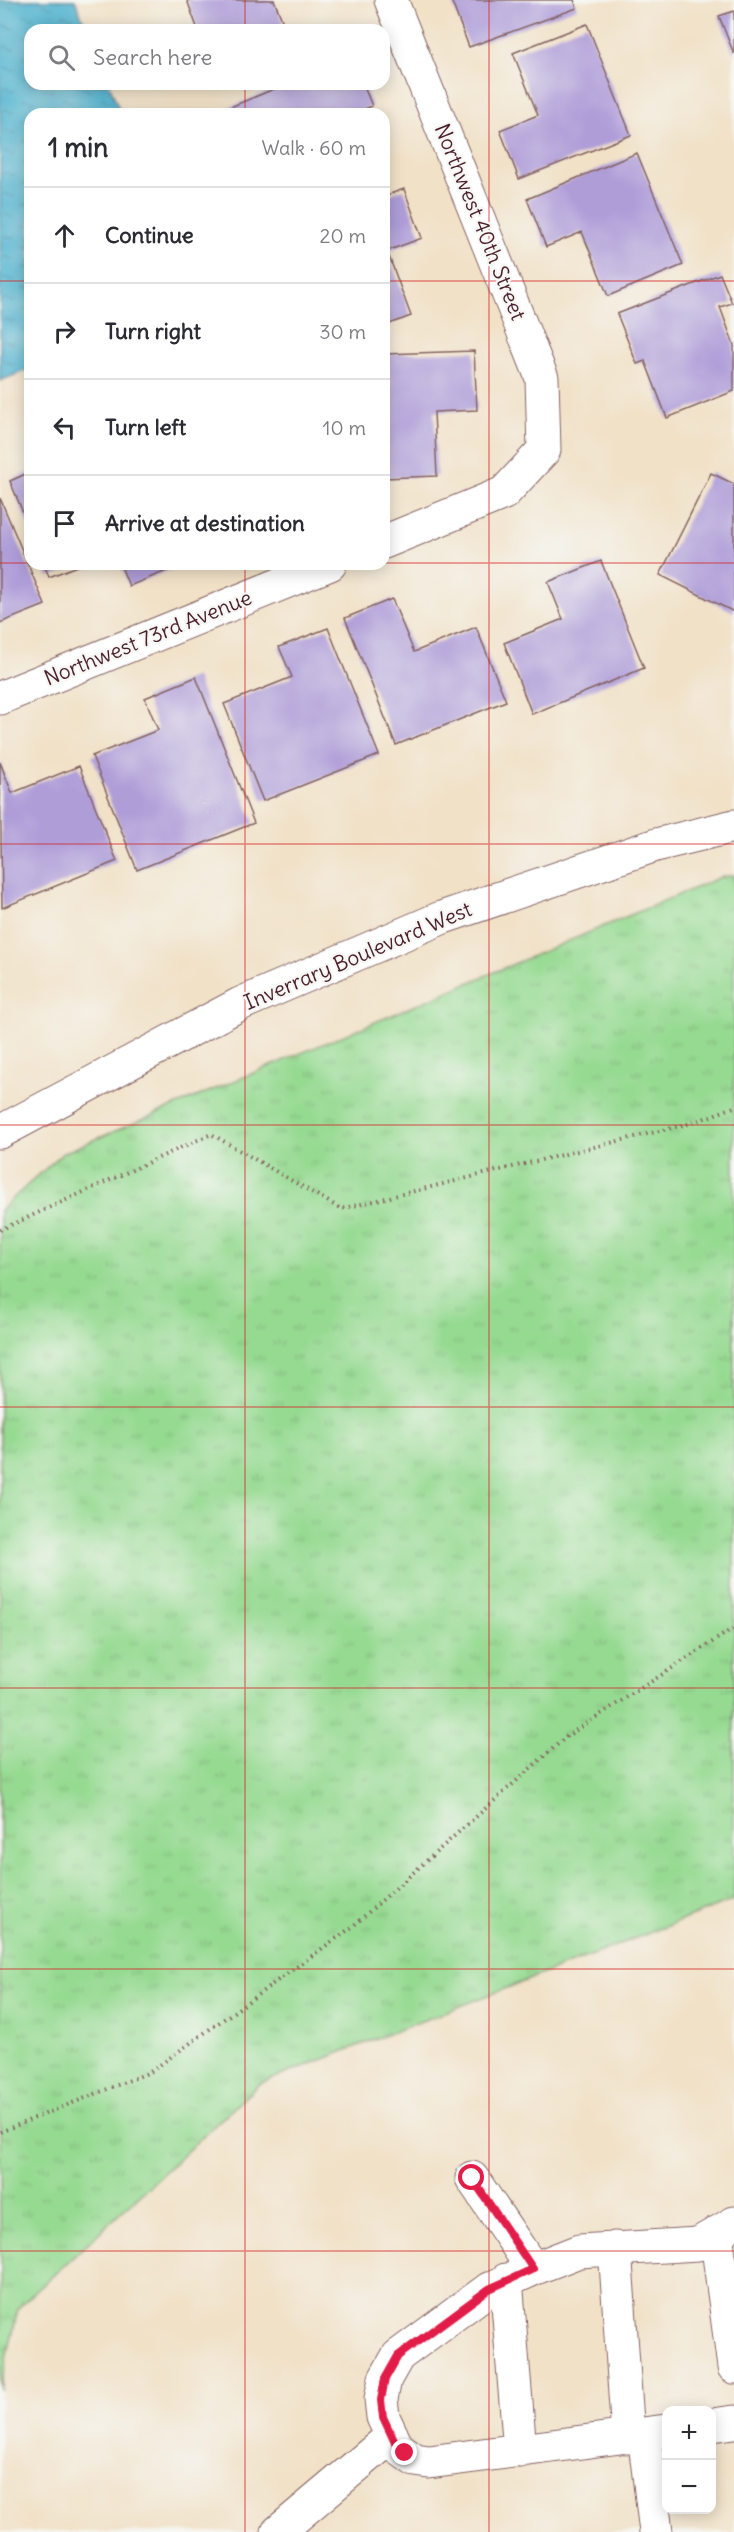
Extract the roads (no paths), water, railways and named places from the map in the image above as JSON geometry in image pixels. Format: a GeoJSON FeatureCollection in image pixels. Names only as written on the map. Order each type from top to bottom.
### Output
{"type":"FeatureCollection","features":[{"type":"Feature","properties":{"kind":"street","name":"Northwest 40th Street"},"geometry":{"type":"LineString","coordinates":[[390,540],[504,494],[544,450],[542,378],[391,0]]}},
{"type":"Feature","properties":{"kind":"street","name":"Northwest 73rd Avenue"},"geometry":{"type":"LineString","coordinates":[[0,698],[315,570]]}},
{"type":"Feature","properties":{"kind":"street","name":"Inverrary Boulevard West"},"geometry":{"type":"LineString","coordinates":[[0,1132],[240,1004],[441,918],[656,846],[734,826]]}},
{"type":"Feature","properties":{"kind":"street"},"geometry":{"type":"LineString","coordinates":[[472,2178],[519,2274],[520,2451]]}},
{"type":"Feature","properties":{"kind":"street"},"geometry":{"type":"LineString","coordinates":[[646,2434],[429,2462],[416,2460],[397,2447],[383,2417],[381,2400],[385,2379],[398,2356],[489,2289],[519,2274],[579,2251],[698,2244],[725,2228],[734,2367]]}},
{"type":"Feature","properties":{"kind":"street"},"geometry":{"type":"LineString","coordinates":[[615,2248],[646,2434],[656,2532]]}},
{"type":"Feature","properties":{"kind":"street"},"geometry":{"type":"LineString","coordinates":[[716,2425],[734,2422]]}},
{"type":"Feature","properties":{"kind":"street"},"geometry":{"type":"LineString","coordinates":[[278,2532],[392,2436]]}},
{"type":"Feature","properties":{"kind":"water"},"geometry":{"type":"Polygon","coordinates":[[[0,0],[75,0],[85,24],[24,24],[24,90],[111,90],[119,108],[24,108],[24,371],[0,381],[0,0]]]}}]}
